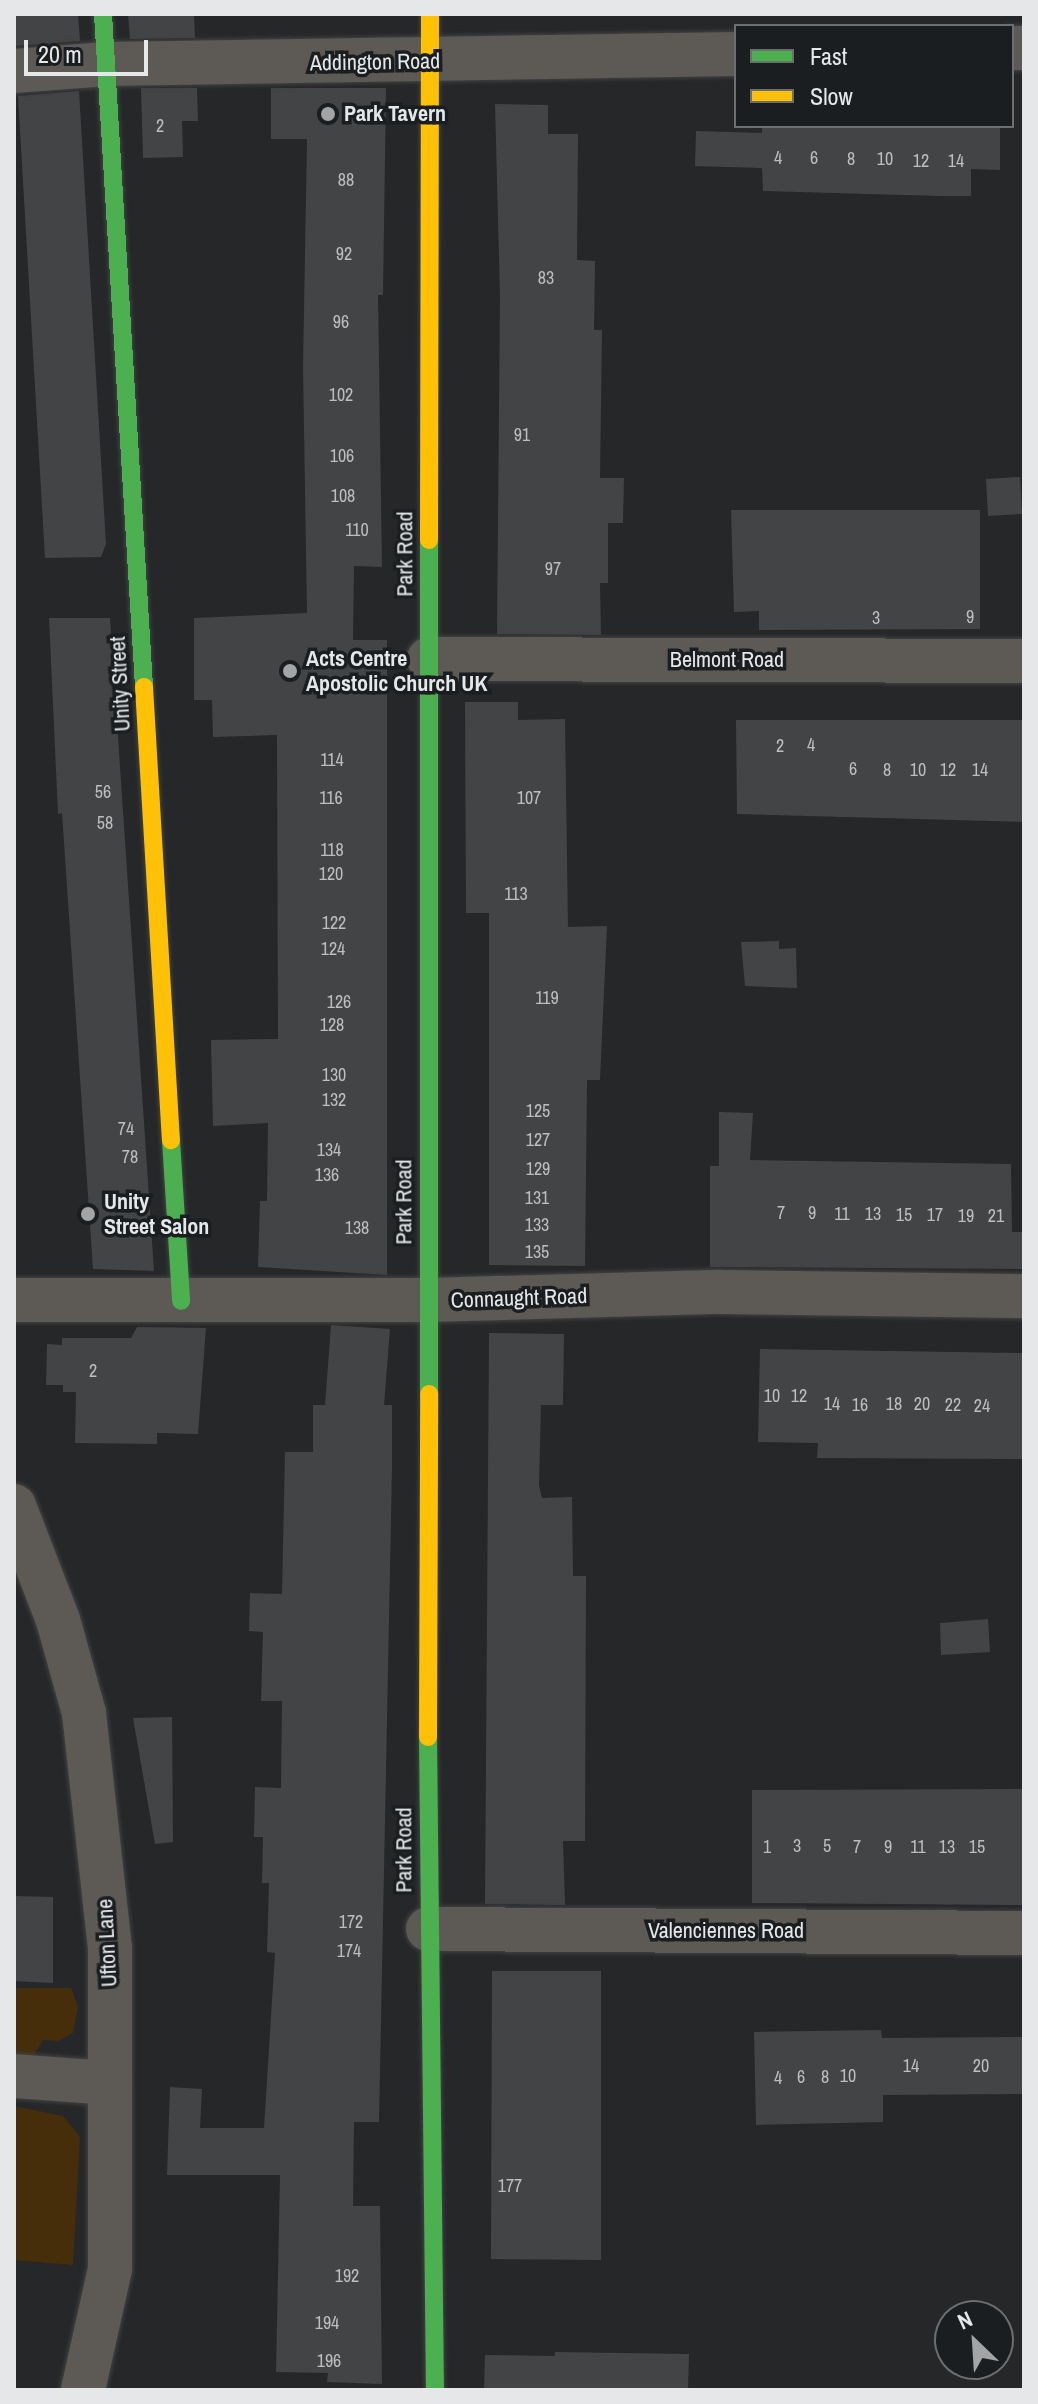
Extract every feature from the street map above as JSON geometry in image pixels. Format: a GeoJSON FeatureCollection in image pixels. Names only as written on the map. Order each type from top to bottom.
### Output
{"type":"FeatureCollection","features":[{"type":"Feature","properties":{"kind":"street","name":"Unity Street"},"geometry":{"type":"LineString","coordinates":[[103,14],[181,1301]]}},
{"type":"Feature","properties":{"kind":"street","name":"Park Road"},"geometry":{"type":"LineString","coordinates":[[430,14],[428,1929],[435,2390]]}},
{"type":"Feature","properties":{"kind":"street","name":"Addington Road"},"geometry":{"type":"LineString","coordinates":[[14,71],[107,64],[734,54]]}},
{"type":"Feature","properties":{"kind":"street","name":"Belmont Road"},"geometry":{"type":"LineString","coordinates":[[429,659],[1024,661]]}},
{"type":"Feature","properties":{"kind":"street","name":"Connaught Road"},"geometry":{"type":"LineString","coordinates":[[14,1300],[428,1300],[721,1292],[1024,1296]]}},
{"type":"Feature","properties":{"kind":"street","name":"Ufton Lane"},"geometry":{"type":"LineString","coordinates":[[14,1506],[58,1620],[84,1713],[110,1947],[110,2269],[83,2390]]}},
{"type":"Feature","properties":{"kind":"street","name":"Valenciennes Road"},"geometry":{"type":"LineString","coordinates":[[428,1929],[1024,1933]]}},
{"type":"Feature","properties":{"kind":"street"},"geometry":{"type":"LineString","coordinates":[[14,2076],[109,2083]]}},
{"type":"Feature","properties":{"kind":"shaded area"},"geometry":{"type":"Polygon","coordinates":[[[14,1988],[71,1988],[78,2007],[73,2033],[58,2041],[43,2040],[29,2064],[14,2062],[14,1988]]]}},
{"type":"Feature","properties":{"kind":"shaded area"},"geometry":{"type":"Polygon","coordinates":[[[14,2106],[63,2116],[80,2137],[73,2265],[14,2260],[14,2106]]]}},
{"type":"Feature","properties":{"kind":"building"},"geometry":{"type":"Polygon","coordinates":[[[14,14],[78,14],[80,41],[15,46],[14,14]]]}},
{"type":"Feature","properties":{"kind":"building"},"geometry":{"type":"Polygon","coordinates":[[[128,14],[194,14],[195,38],[130,39],[128,14]]]}},
{"type":"Feature","properties":{"kind":"building"},"geometry":{"type":"Polygon","coordinates":[[[141,88],[197,88],[198,121],[182,121],[183,157],[143,158],[141,88]]]}},
{"type":"Feature","properties":{"kind":"building"},"geometry":{"type":"Polygon","coordinates":[[[271,88],[386,88],[383,295],[378,295],[382,567],[354,566],[353,640],[387,640],[387,1275],[258,1267],[260,1201],[267,1201],[268,1123],[213,1126],[211,1040],[278,1039],[277,735],[213,737],[212,700],[194,700],[194,618],[307,613],[303,367],[307,139],[271,139],[271,88]]]}},
{"type":"Feature","properties":{"kind":"building"},"geometry":{"type":"Polygon","coordinates":[[[79,91],[106,544],[101,557],[45,558],[18,96],[79,91]]]}},
{"type":"Feature","properties":{"kind":"building"},"geometry":{"type":"Polygon","coordinates":[[[495,104],[548,105],[548,134],[578,134],[577,260],[595,261],[594,330],[602,330],[600,478],[624,478],[623,523],[608,523],[608,583],[600,583],[601,635],[497,634],[500,295],[495,104]]]}},
{"type":"Feature","properties":{"kind":"building"},"geometry":{"type":"Polygon","coordinates":[[[762,128],[1000,128],[1000,170],[971,169],[971,196],[940,196],[763,191],[762,168],[695,166],[696,131],[762,133],[762,128]]]}},
{"type":"Feature","properties":{"kind":"building"},"geometry":{"type":"Polygon","coordinates":[[[1020,477],[1022,514],[988,516],[986,479],[1020,477]]]}},
{"type":"Feature","properties":{"kind":"building"},"geometry":{"type":"Polygon","coordinates":[[[731,510],[980,510],[980,629],[759,630],[759,611],[734,612],[731,510]]]}},
{"type":"Feature","properties":{"kind":"building"},"geometry":{"type":"Polygon","coordinates":[[[49,618],[110,618],[154,1271],[93,1269],[62,813],[58,814],[49,618]]]}},
{"type":"Feature","properties":{"kind":"building"},"geometry":{"type":"Polygon","coordinates":[[[465,702],[518,702],[518,720],[565,719],[568,927],[607,926],[600,1080],[587,1080],[585,1266],[489,1265],[489,913],[466,913],[465,702]]]}},
{"type":"Feature","properties":{"kind":"building"},"geometry":{"type":"Polygon","coordinates":[[[736,720],[1024,720],[1024,822],[737,814],[736,720]]]}},
{"type":"Feature","properties":{"kind":"building"},"geometry":{"type":"Polygon","coordinates":[[[779,941],[779,949],[796,948],[797,988],[745,986],[741,942],[779,941]]]}},
{"type":"Feature","properties":{"kind":"building"},"geometry":{"type":"Polygon","coordinates":[[[719,1112],[753,1113],[750,1160],[1011,1164],[1012,1232],[1024,1232],[1024,1269],[710,1267],[710,1166],[719,1166],[719,1112]]]}},
{"type":"Feature","properties":{"kind":"building"},"geometry":{"type":"Polygon","coordinates":[[[331,1325],[390,1329],[384,1405],[392,1405],[392,1468],[379,2122],[354,2122],[353,2206],[380,2206],[382,2384],[327,2382],[328,2373],[276,2372],[280,2175],[167,2175],[170,2087],[202,2089],[200,2128],[264,2128],[275,1953],[267,1952],[269,1883],[262,1883],[263,1837],[254,1837],[255,1787],[281,1788],[282,1701],[261,1701],[263,1632],[249,1631],[250,1593],[282,1594],[285,1452],[313,1452],[313,1405],[325,1405],[331,1325]]]}},
{"type":"Feature","properties":{"kind":"building"},"geometry":{"type":"Polygon","coordinates":[[[137,1327],[206,1328],[198,1434],[157,1433],[157,1444],[75,1443],[76,1392],[63,1392],[63,1385],[46,1385],[47,1344],[62,1345],[62,1338],[131,1338],[137,1327]]]}},
{"type":"Feature","properties":{"kind":"building"},"geometry":{"type":"Polygon","coordinates":[[[489,1333],[564,1334],[563,1405],[541,1405],[539,1485],[542,1498],[572,1497],[573,1576],[586,1576],[585,1841],[563,1841],[565,1905],[485,1904],[489,1333]]]}},
{"type":"Feature","properties":{"kind":"building"},"geometry":{"type":"Polygon","coordinates":[[[760,1349],[1024,1353],[1024,1459],[817,1458],[818,1443],[758,1442],[760,1349]]]}},
{"type":"Feature","properties":{"kind":"building"},"geometry":{"type":"Polygon","coordinates":[[[988,1619],[990,1652],[941,1655],[940,1623],[988,1619]]]}},
{"type":"Feature","properties":{"kind":"building"},"geometry":{"type":"Polygon","coordinates":[[[172,1717],[173,1842],[155,1844],[133,1718],[172,1717]]]}},
{"type":"Feature","properties":{"kind":"building"},"geometry":{"type":"Polygon","coordinates":[[[1024,1789],[1024,1905],[752,1903],[752,1790],[1024,1789]]]}},
{"type":"Feature","properties":{"kind":"building"},"geometry":{"type":"Polygon","coordinates":[[[14,1896],[53,1897],[53,1983],[14,1981],[14,1896]]]}},
{"type":"Feature","properties":{"kind":"building"},"geometry":{"type":"Polygon","coordinates":[[[492,1971],[601,1971],[601,2260],[491,2259],[492,1971]]]}},
{"type":"Feature","properties":{"kind":"building"},"geometry":{"type":"Polygon","coordinates":[[[881,2030],[882,2038],[1024,2037],[1024,2094],[883,2095],[883,2122],[756,2125],[754,2032],[881,2030]]]}},
{"type":"Feature","properties":{"kind":"building"},"geometry":{"type":"Polygon","coordinates":[[[555,2352],[689,2354],[688,2390],[484,2390],[485,2355],[555,2356],[555,2352]]]}},
{"type":"Feature","properties":{"kind":"traffic: fast"},"geometry":{"type":"LineString","coordinates":[[103,14],[144,687]]}},
{"type":"Feature","properties":{"kind":"traffic: fast"},"geometry":{"type":"LineString","coordinates":[[429,540],[429,1394]]}},
{"type":"Feature","properties":{"kind":"traffic: fast"},"geometry":{"type":"LineString","coordinates":[[171,1140],[181,1301]]}},
{"type":"Feature","properties":{"kind":"traffic: fast"},"geometry":{"type":"LineString","coordinates":[[428,1737],[435,2390]]}},
{"type":"Feature","properties":{"kind":"traffic: slow"},"geometry":{"type":"LineString","coordinates":[[429,540],[430,14]]}},
{"type":"Feature","properties":{"kind":"traffic: slow"},"geometry":{"type":"LineString","coordinates":[[144,687],[171,1140]]}},
{"type":"Feature","properties":{"kind":"traffic: slow"},"geometry":{"type":"LineString","coordinates":[[428,1737],[429,1394]]}},
{"type":"Feature","properties":{"kind":"place","name":"Park Tavern"},"geometry":{"type":"Point","coordinates":[328,114]}},
{"type":"Feature","properties":{"kind":"place","name":"Acts Centre Apostolic Church UK"},"geometry":{"type":"Point","coordinates":[290,671]}},
{"type":"Feature","properties":{"kind":"place","name":"Unity Street Salon"},"geometry":{"type":"Point","coordinates":[88,1214]}}]}
